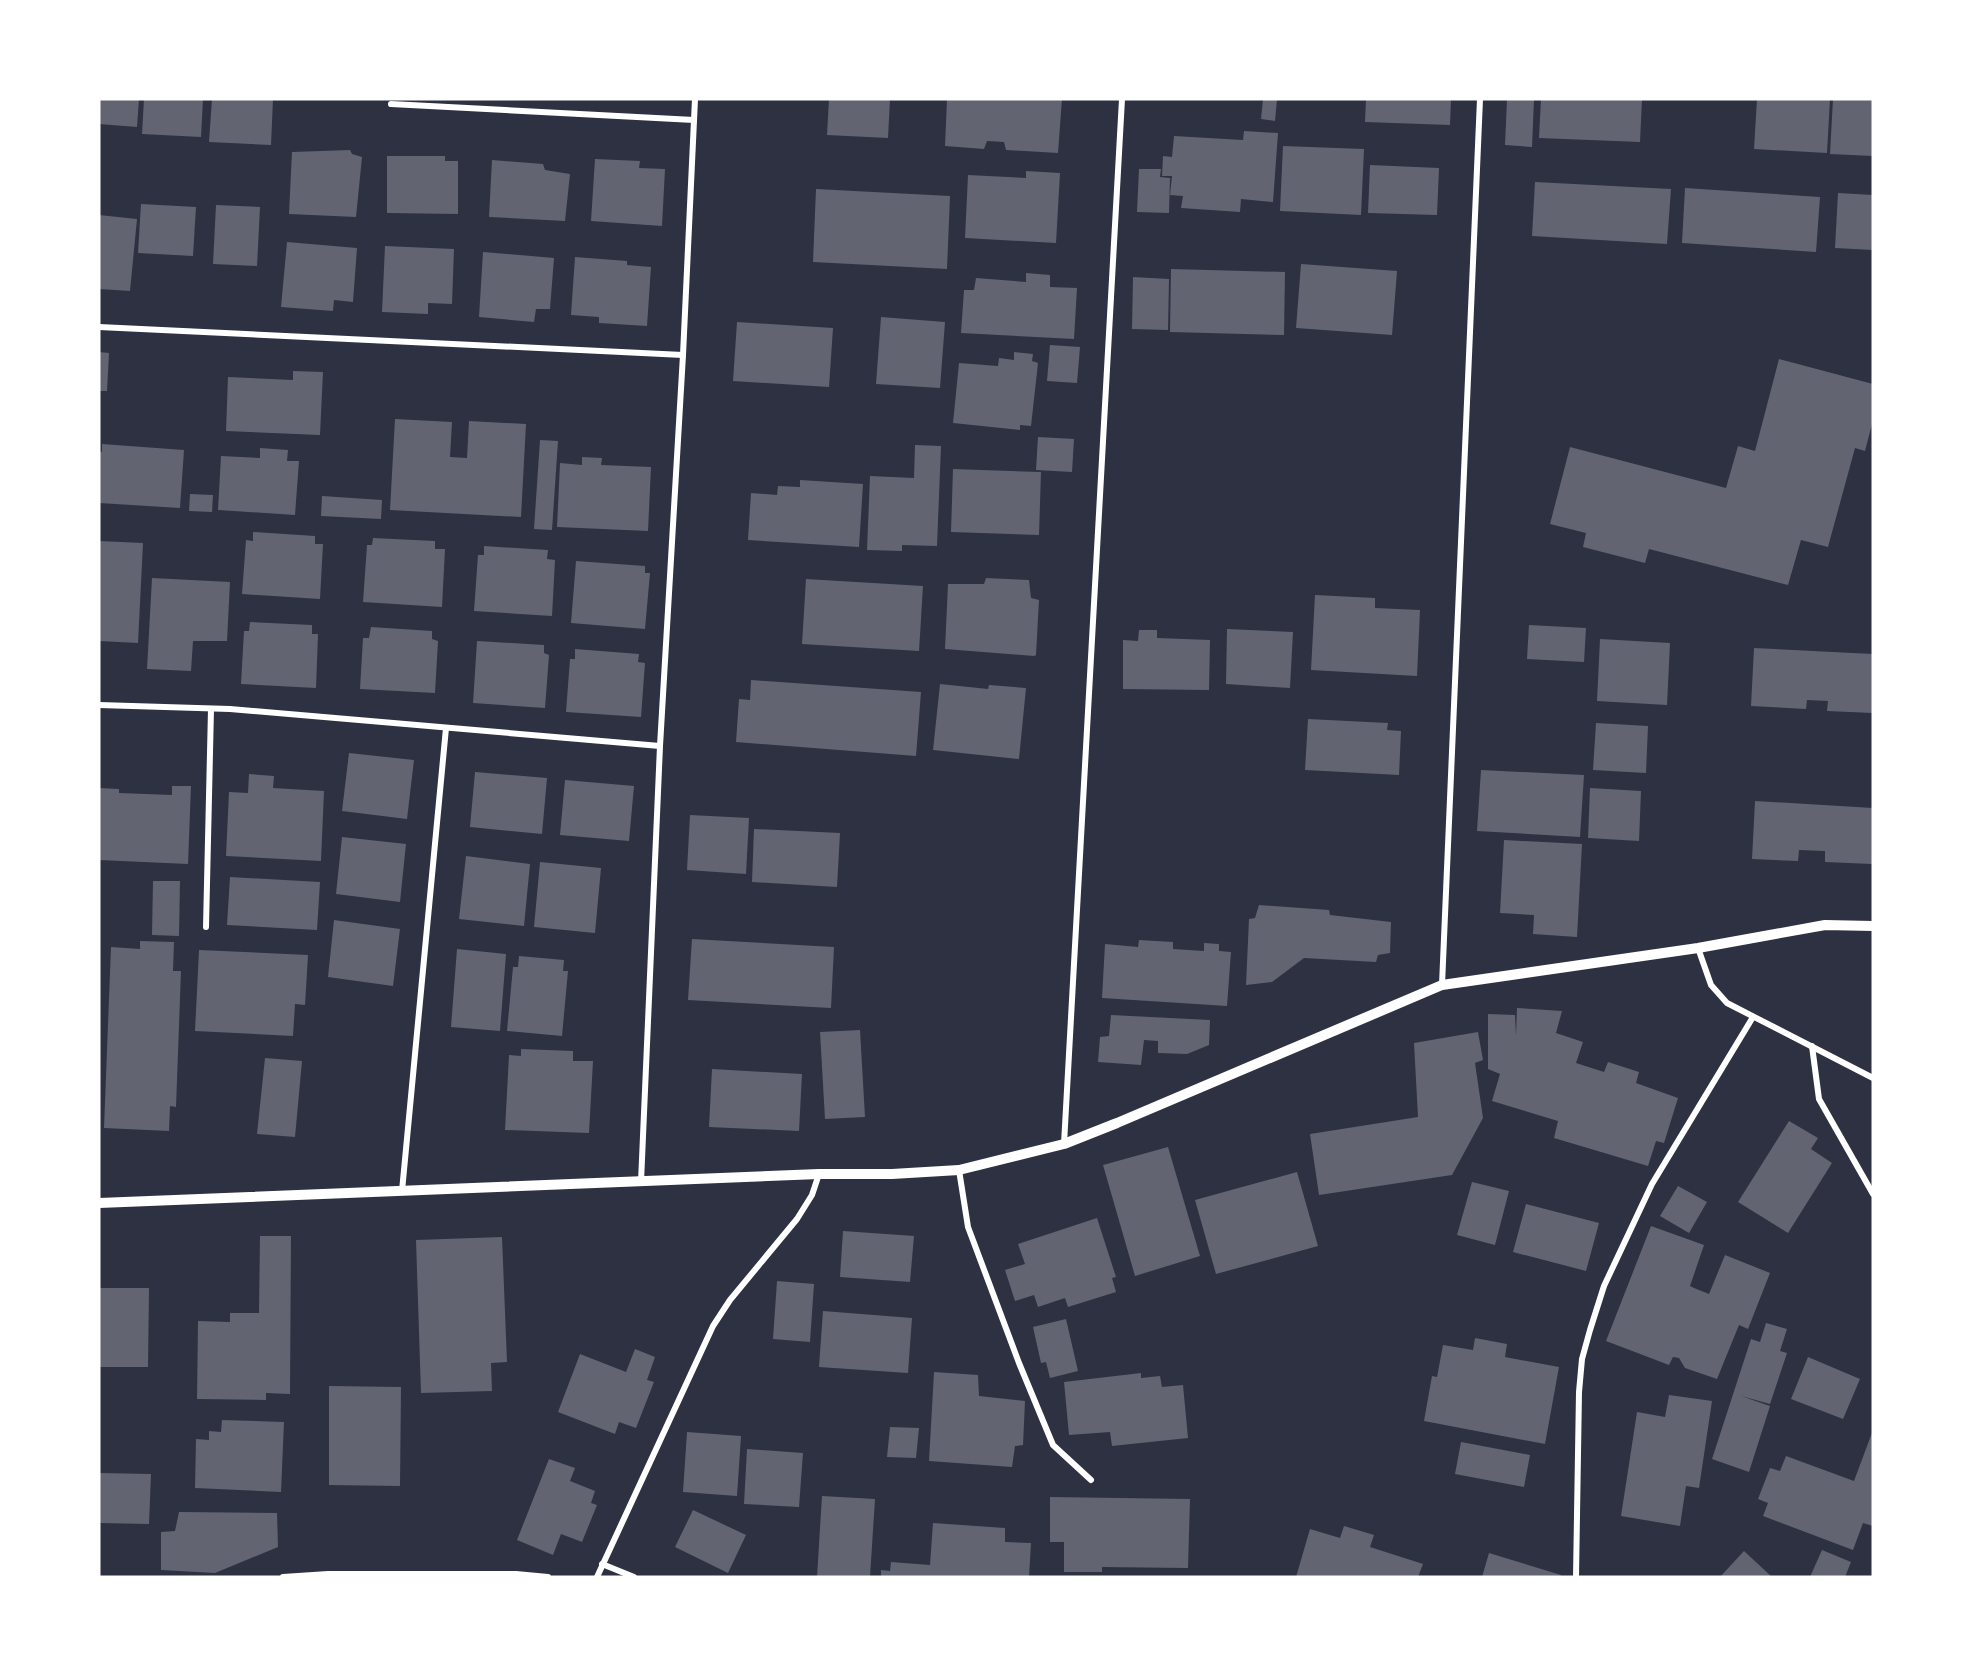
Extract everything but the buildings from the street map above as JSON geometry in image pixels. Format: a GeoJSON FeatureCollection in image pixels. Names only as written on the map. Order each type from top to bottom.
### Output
{"type":"FeatureCollection","features":[{"type":"Feature","properties":{"kind":"street"},"geometry":{"type":"LineString","coordinates":[[641,1182],[660,746],[683,355],[695,99]]}},
{"type":"Feature","properties":{"kind":"street"},"geometry":{"type":"LineString","coordinates":[[1064,1144],[1122,99]]}},
{"type":"Feature","properties":{"kind":"street"},"geometry":{"type":"LineString","coordinates":[[1442,985],[1480,99]]}},
{"type":"Feature","properties":{"kind":"street"},"geometry":{"type":"LineString","coordinates":[[391,104],[694,120]]}},
{"type":"Feature","properties":{"kind":"street"},"geometry":{"type":"LineString","coordinates":[[99,327],[683,355]]}},
{"type":"Feature","properties":{"kind":"street"},"geometry":{"type":"LineString","coordinates":[[99,705],[212,709],[660,746]]}},
{"type":"Feature","properties":{"kind":"street"},"geometry":{"type":"LineString","coordinates":[[206,927],[212,709]]}},
{"type":"Feature","properties":{"kind":"street"},"geometry":{"type":"LineString","coordinates":[[402,1192],[446,728]]}},
{"type":"Feature","properties":{"kind":"street"},"geometry":{"type":"LineString","coordinates":[[99,1203],[959,1170],[1064,1144],[1442,985],[1698,948],[1825,925],[1873,927]]}},
{"type":"Feature","properties":{"kind":"street"},"geometry":{"type":"LineString","coordinates":[[1698,948],[1711,985],[1727,1003],[1873,1078]]}},
{"type":"Feature","properties":{"kind":"street"},"geometry":{"type":"LineString","coordinates":[[1576,1577],[1579,1392],[1582,1359],[1590,1329],[1604,1286],[1652,1184],[1753,1017]]}},
{"type":"Feature","properties":{"kind":"street"},"geometry":{"type":"LineString","coordinates":[[1812,1046],[1819,1099],[1873,1194]]}},
{"type":"Feature","properties":{"kind":"street"},"geometry":{"type":"LineString","coordinates":[[959,1170],[968,1227],[1053,1445],[1091,1480]]}},
{"type":"Feature","properties":{"kind":"street"},"geometry":{"type":"LineString","coordinates":[[597,1577],[713,1326],[730,1300],[797,1219],[812,1195],[819,1174]]}},
{"type":"Feature","properties":{"kind":"street"},"geometry":{"type":"LineString","coordinates":[[602,1564],[634,1577]]}},
{"type":"Feature","properties":{"kind":"street"},"geometry":{"type":"LineString","coordinates":[[283,1577],[328,1574],[516,1574],[548,1577]]}}]}
